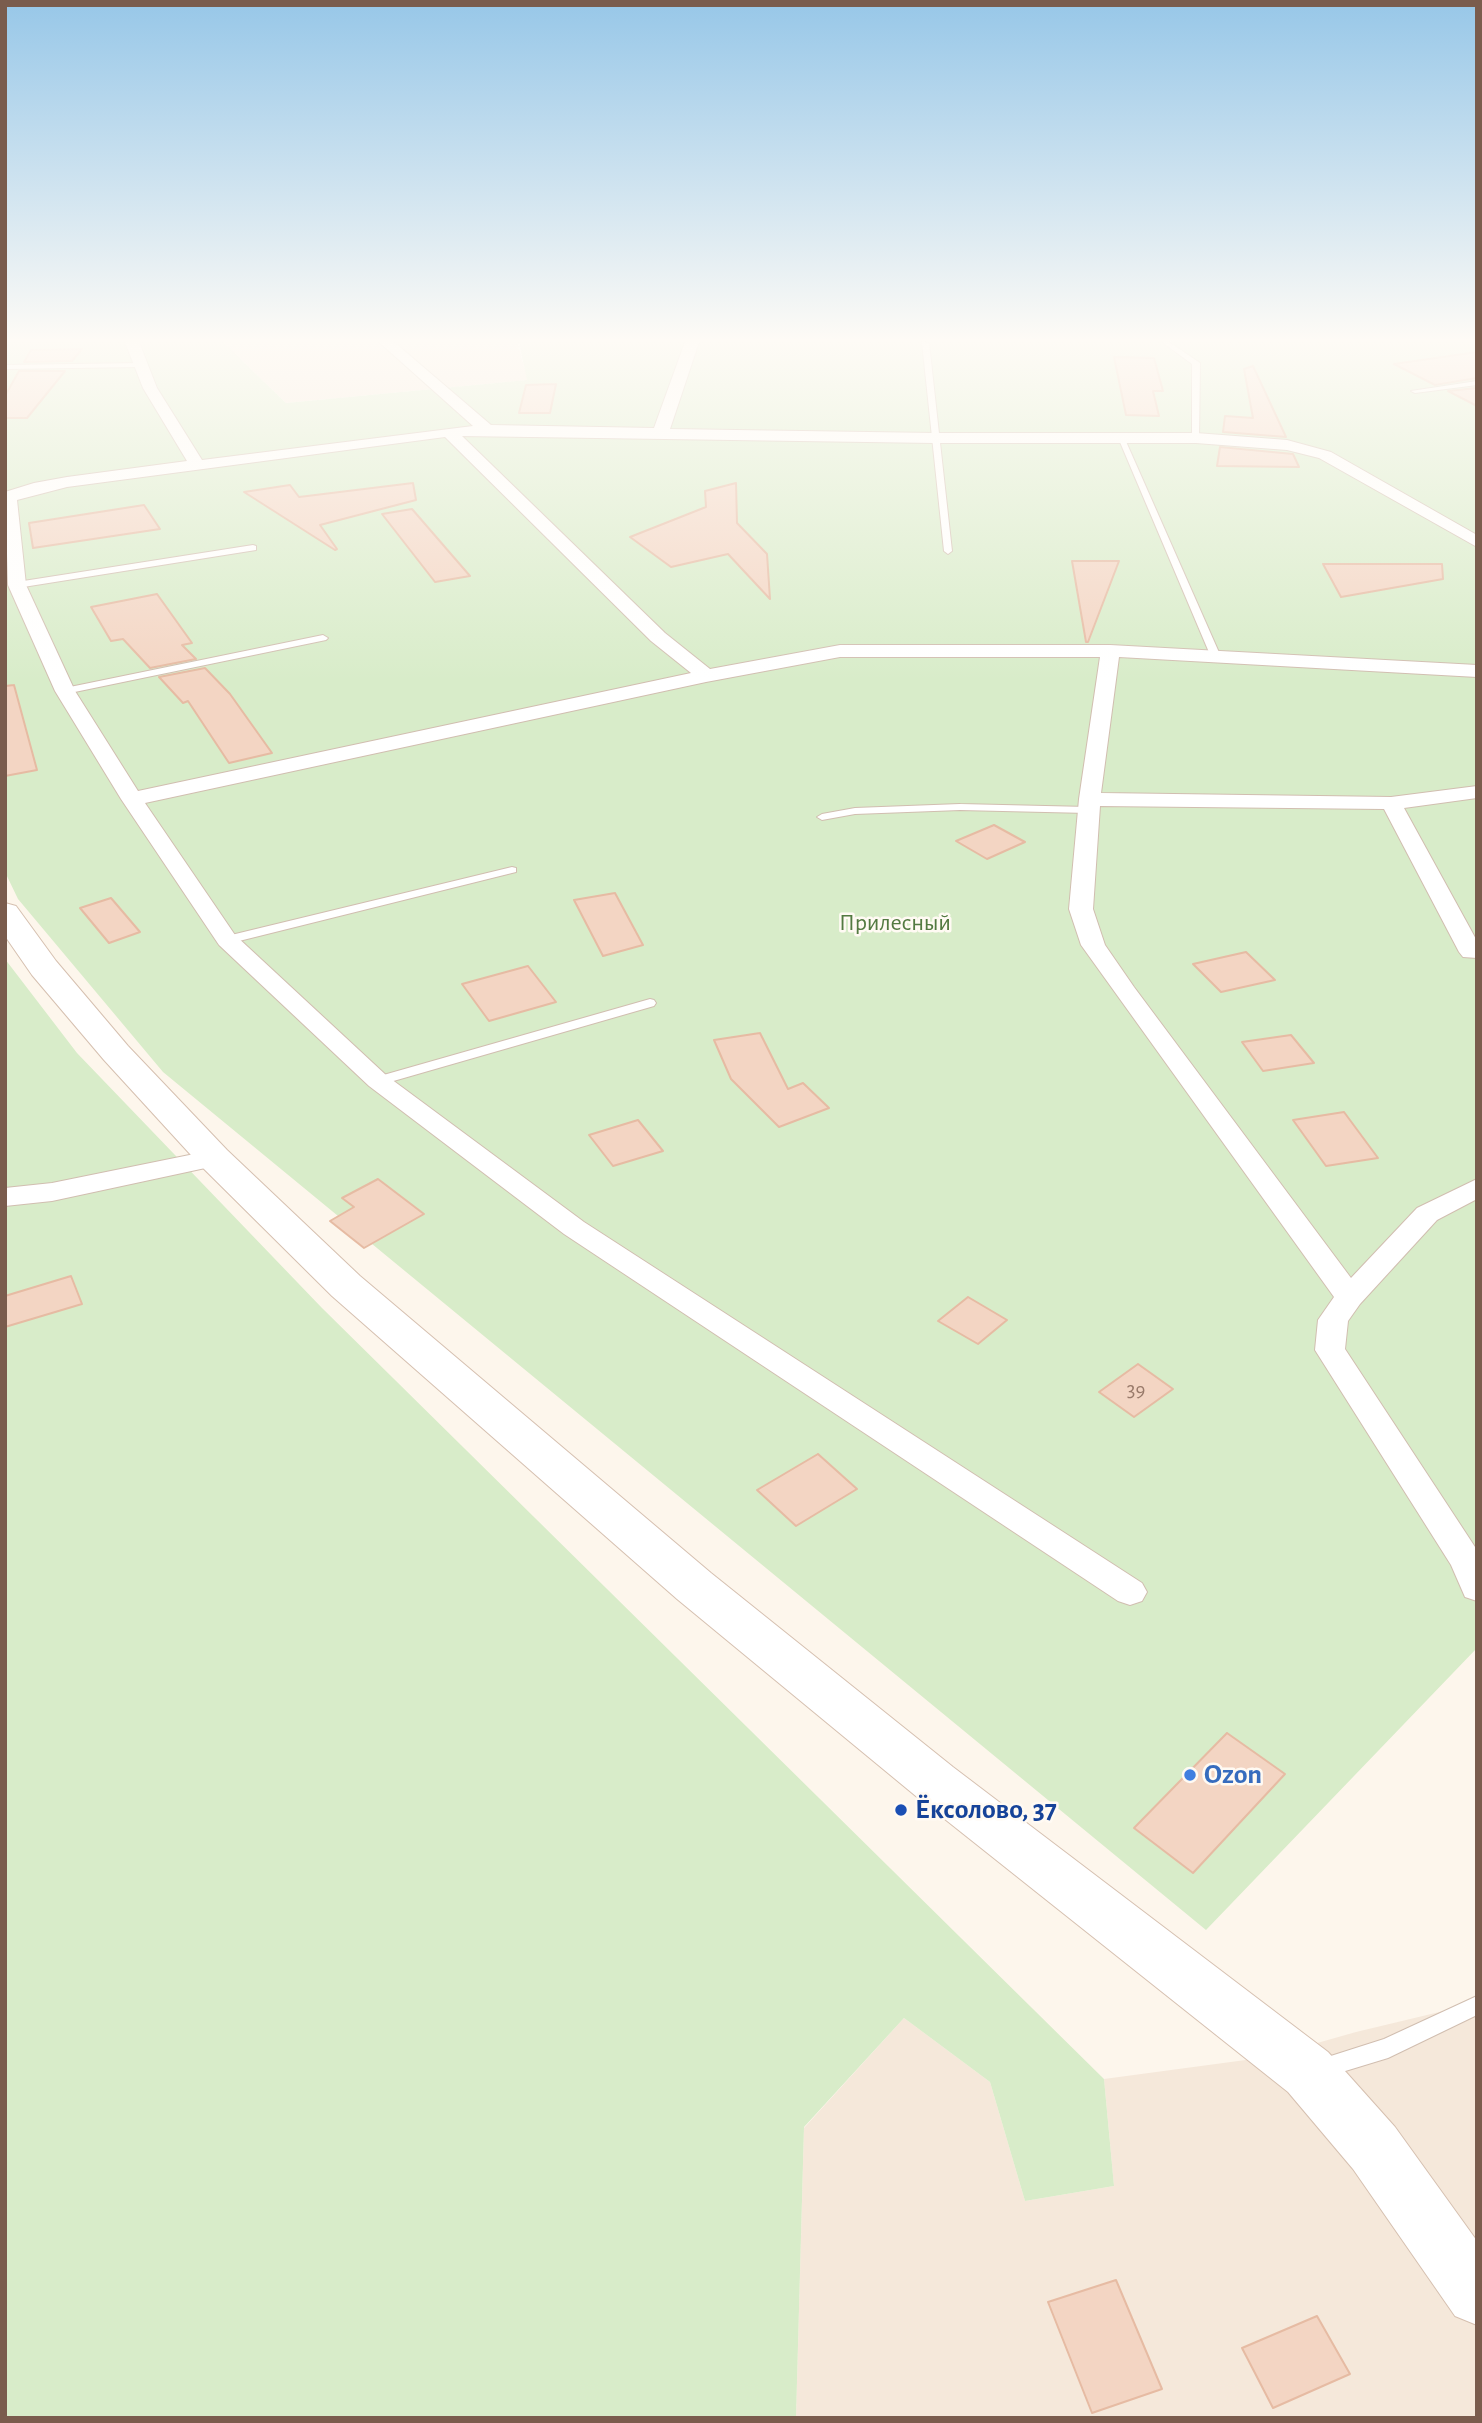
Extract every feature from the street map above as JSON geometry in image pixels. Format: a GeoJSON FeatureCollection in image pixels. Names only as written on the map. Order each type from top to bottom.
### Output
{"type":"FeatureCollection","features":[{"type":"Feature","properties":{"kind":"street"},"geometry":{"type":"LineString","coordinates":[[192,455],[197,464]]}},
{"type":"Feature","properties":{"kind":"street"},"geometry":{"type":"LineString","coordinates":[[267,455],[67,482],[34,488],[7,498],[18,585],[65,691],[132,799],[227,940],[378,1081],[574,1228],[1130,1592]]}},
{"type":"Feature","properties":{"kind":"street"},"geometry":{"type":"LineString","coordinates":[[473,455],[658,637],[706,676]]}},
{"type":"Feature","properties":{"kind":"street"},"geometry":{"type":"LineString","coordinates":[[1325,455],[1477,542]]}},
{"type":"Feature","properties":{"kind":"street"},"geometry":{"type":"LineString","coordinates":[[132,799],[706,676],[840,651],[1110,651],[1477,671]]}},
{"type":"Feature","properties":{"kind":"street"},"geometry":{"type":"LineString","coordinates":[[1110,651],[1089,804],[1081,909],[1093,945],[1350,1297]]}},
{"type":"Feature","properties":{"kind":"street"},"geometry":{"type":"LineString","coordinates":[[1089,804],[1391,803],[1477,792]]}},
{"type":"Feature","properties":{"kind":"street"},"geometry":{"type":"LineString","coordinates":[[1391,803],[1471,952]]}},
{"type":"Feature","properties":{"kind":"street"},"geometry":{"type":"LineString","coordinates":[[5,913],[44,968],[116,1054],[214,1158],[346,1286],[694,1586],[935,1782],[1308,2072],[1374,2148],[1477,2294]]}},
{"type":"Feature","properties":{"kind":"street"},"geometry":{"type":"LineString","coordinates":[[5,1197],[52,1192],[214,1158]]}},
{"type":"Feature","properties":{"kind":"street"},"geometry":{"type":"LineString","coordinates":[[1477,1188],[1427,1214],[1350,1297],[1333,1320],[1330,1350],[1466,1561],[1477,1588]]}},
{"type":"Feature","properties":{"kind":"lane"},"geometry":{"type":"LineString","coordinates":[[936,455],[948,551]]}},
{"type":"Feature","properties":{"kind":"lane"},"geometry":{"type":"LineString","coordinates":[[1127,455],[1216,657]]}},
{"type":"Feature","properties":{"kind":"lane"},"geometry":{"type":"LineString","coordinates":[[18,585],[253,548]]}},
{"type":"Feature","properties":{"kind":"lane"},"geometry":{"type":"LineString","coordinates":[[65,691],[323,638]]}},
{"type":"Feature","properties":{"kind":"lane"},"geometry":{"type":"LineString","coordinates":[[822,817],[855,811],[1089,804]]}},
{"type":"Feature","properties":{"kind":"lane"},"geometry":{"type":"LineString","coordinates":[[227,940],[512,870]]}},
{"type":"Feature","properties":{"kind":"lane"},"geometry":{"type":"LineString","coordinates":[[378,1081],[650,1003]]}},
{"type":"Feature","properties":{"kind":"lane"},"geometry":{"type":"LineString","coordinates":[[1308,2072],[1388,2048],[1477,2005]]}},
{"type":"Feature","properties":{"kind":"shaded area"},"geometry":{"type":"Polygon","coordinates":[[[1477,2003],[1477,2418],[796,2418],[804,2128],[904,2018],[990,2082],[1025,2201],[1114,2186],[1104,2079],[1268,2057],[1356,2032],[1477,2003]]]}},
{"type":"Feature","properties":{"kind":"green space","name":"Прилесный"},"geometry":{"type":"Polygon","coordinates":[[[5,455],[1477,455],[1477,1648],[1206,1930],[163,1072],[18,899],[5,872],[5,455]]]}},
{"type":"Feature","properties":{"kind":"green space"},"geometry":{"type":"Polygon","coordinates":[[[5,959],[77,1053],[322,1308],[1104,2079],[1114,2186],[1025,2201],[990,2082],[904,2018],[804,2127],[796,2418],[5,2418],[5,959]]]}},
{"type":"Feature","properties":{"kind":"building"},"geometry":{"type":"Polygon","coordinates":[[[1219,455],[1293,455],[1299,467],[1217,466],[1219,455]]]}},
{"type":"Feature","properties":{"kind":"building"},"geometry":{"type":"Polygon","coordinates":[[[413,483],[416,500],[320,525],[337,549],[335,550],[244,492],[290,485],[299,497],[413,483]]]}},
{"type":"Feature","properties":{"kind":"building"},"geometry":{"type":"Polygon","coordinates":[[[736,483],[737,523],[767,554],[770,599],[728,554],[671,567],[630,537],[706,507],[705,491],[736,483]]]}},
{"type":"Feature","properties":{"kind":"building"},"geometry":{"type":"Polygon","coordinates":[[[144,505],[160,529],[33,548],[29,523],[144,505]]]}},
{"type":"Feature","properties":{"kind":"building"},"geometry":{"type":"Polygon","coordinates":[[[412,509],[470,576],[435,582],[382,514],[412,509]]]}},
{"type":"Feature","properties":{"kind":"building"},"geometry":{"type":"Polygon","coordinates":[[[1072,561],[1119,561],[1088,642],[1086,642],[1072,561]]]}},
{"type":"Feature","properties":{"kind":"building"},"geometry":{"type":"Polygon","coordinates":[[[1323,564],[1442,564],[1443,579],[1341,597],[1323,564]]]}},
{"type":"Feature","properties":{"kind":"building"},"geometry":{"type":"Polygon","coordinates":[[[157,594],[192,643],[182,645],[196,659],[150,668],[123,639],[111,641],[91,607],[157,594]]]}},
{"type":"Feature","properties":{"kind":"building"},"geometry":{"type":"Polygon","coordinates":[[[205,668],[230,694],[272,753],[229,763],[188,701],[183,703],[159,677],[205,668]]]}},
{"type":"Feature","properties":{"kind":"building"},"geometry":{"type":"Polygon","coordinates":[[[14,685],[37,770],[5,776],[5,686],[14,685]]]}},
{"type":"Feature","properties":{"kind":"building"},"geometry":{"type":"Polygon","coordinates":[[[994,825],[1025,842],[987,859],[956,841],[994,825]]]}},
{"type":"Feature","properties":{"kind":"building"},"geometry":{"type":"Polygon","coordinates":[[[615,893],[643,945],[603,956],[574,900],[615,893]]]}},
{"type":"Feature","properties":{"kind":"building"},"geometry":{"type":"Polygon","coordinates":[[[111,898],[140,932],[109,943],[80,908],[111,898]]]}},
{"type":"Feature","properties":{"kind":"building"},"geometry":{"type":"Polygon","coordinates":[[[1246,952],[1275,980],[1221,992],[1193,964],[1246,952]]]}},
{"type":"Feature","properties":{"kind":"building"},"geometry":{"type":"Polygon","coordinates":[[[528,966],[556,1002],[489,1021],[462,984],[528,966]]]}},
{"type":"Feature","properties":{"kind":"building"},"geometry":{"type":"Polygon","coordinates":[[[760,1033],[788,1089],[803,1083],[829,1108],[779,1127],[731,1079],[714,1040],[760,1033]]]}},
{"type":"Feature","properties":{"kind":"building"},"geometry":{"type":"Polygon","coordinates":[[[1291,1035],[1314,1063],[1263,1071],[1242,1042],[1291,1035]]]}},
{"type":"Feature","properties":{"kind":"building"},"geometry":{"type":"Polygon","coordinates":[[[1344,1112],[1378,1158],[1326,1166],[1293,1120],[1344,1112]]]}},
{"type":"Feature","properties":{"kind":"building"},"geometry":{"type":"Polygon","coordinates":[[[638,1120],[663,1151],[613,1166],[589,1135],[638,1120]]]}},
{"type":"Feature","properties":{"kind":"building"},"geometry":{"type":"Polygon","coordinates":[[[378,1179],[424,1214],[364,1248],[330,1221],[354,1207],[342,1198],[378,1179]]]}},
{"type":"Feature","properties":{"kind":"building"},"geometry":{"type":"Polygon","coordinates":[[[71,1276],[82,1304],[5,1327],[5,1296],[71,1276]]]}},
{"type":"Feature","properties":{"kind":"building"},"geometry":{"type":"Polygon","coordinates":[[[968,1297],[1007,1320],[978,1344],[938,1321],[968,1297]]]}},
{"type":"Feature","properties":{"kind":"building"},"geometry":{"type":"Polygon","coordinates":[[[1138,1364],[1173,1389],[1134,1417],[1099,1392],[1138,1364]]]}},
{"type":"Feature","properties":{"kind":"building"},"geometry":{"type":"Polygon","coordinates":[[[818,1454],[857,1489],[796,1526],[757,1490],[818,1454]]]}},
{"type":"Feature","properties":{"kind":"building"},"geometry":{"type":"Polygon","coordinates":[[[1227,1733],[1285,1774],[1193,1873],[1134,1828],[1227,1733]]]}},
{"type":"Feature","properties":{"kind":"building"},"geometry":{"type":"Polygon","coordinates":[[[1116,2280],[1162,2389],[1092,2413],[1048,2302],[1116,2280]]]}},
{"type":"Feature","properties":{"kind":"building"},"geometry":{"type":"Polygon","coordinates":[[[1317,2316],[1350,2374],[1273,2408],[1242,2348],[1317,2316]]]}},
{"type":"Feature","properties":{"kind":"place","name":"Ozon"},"geometry":{"type":"Point","coordinates":[1190,1775]}},
{"type":"Feature","properties":{"kind":"place","name":"Ёксолово, 37"},"geometry":{"type":"Point","coordinates":[901,1810]}}]}
